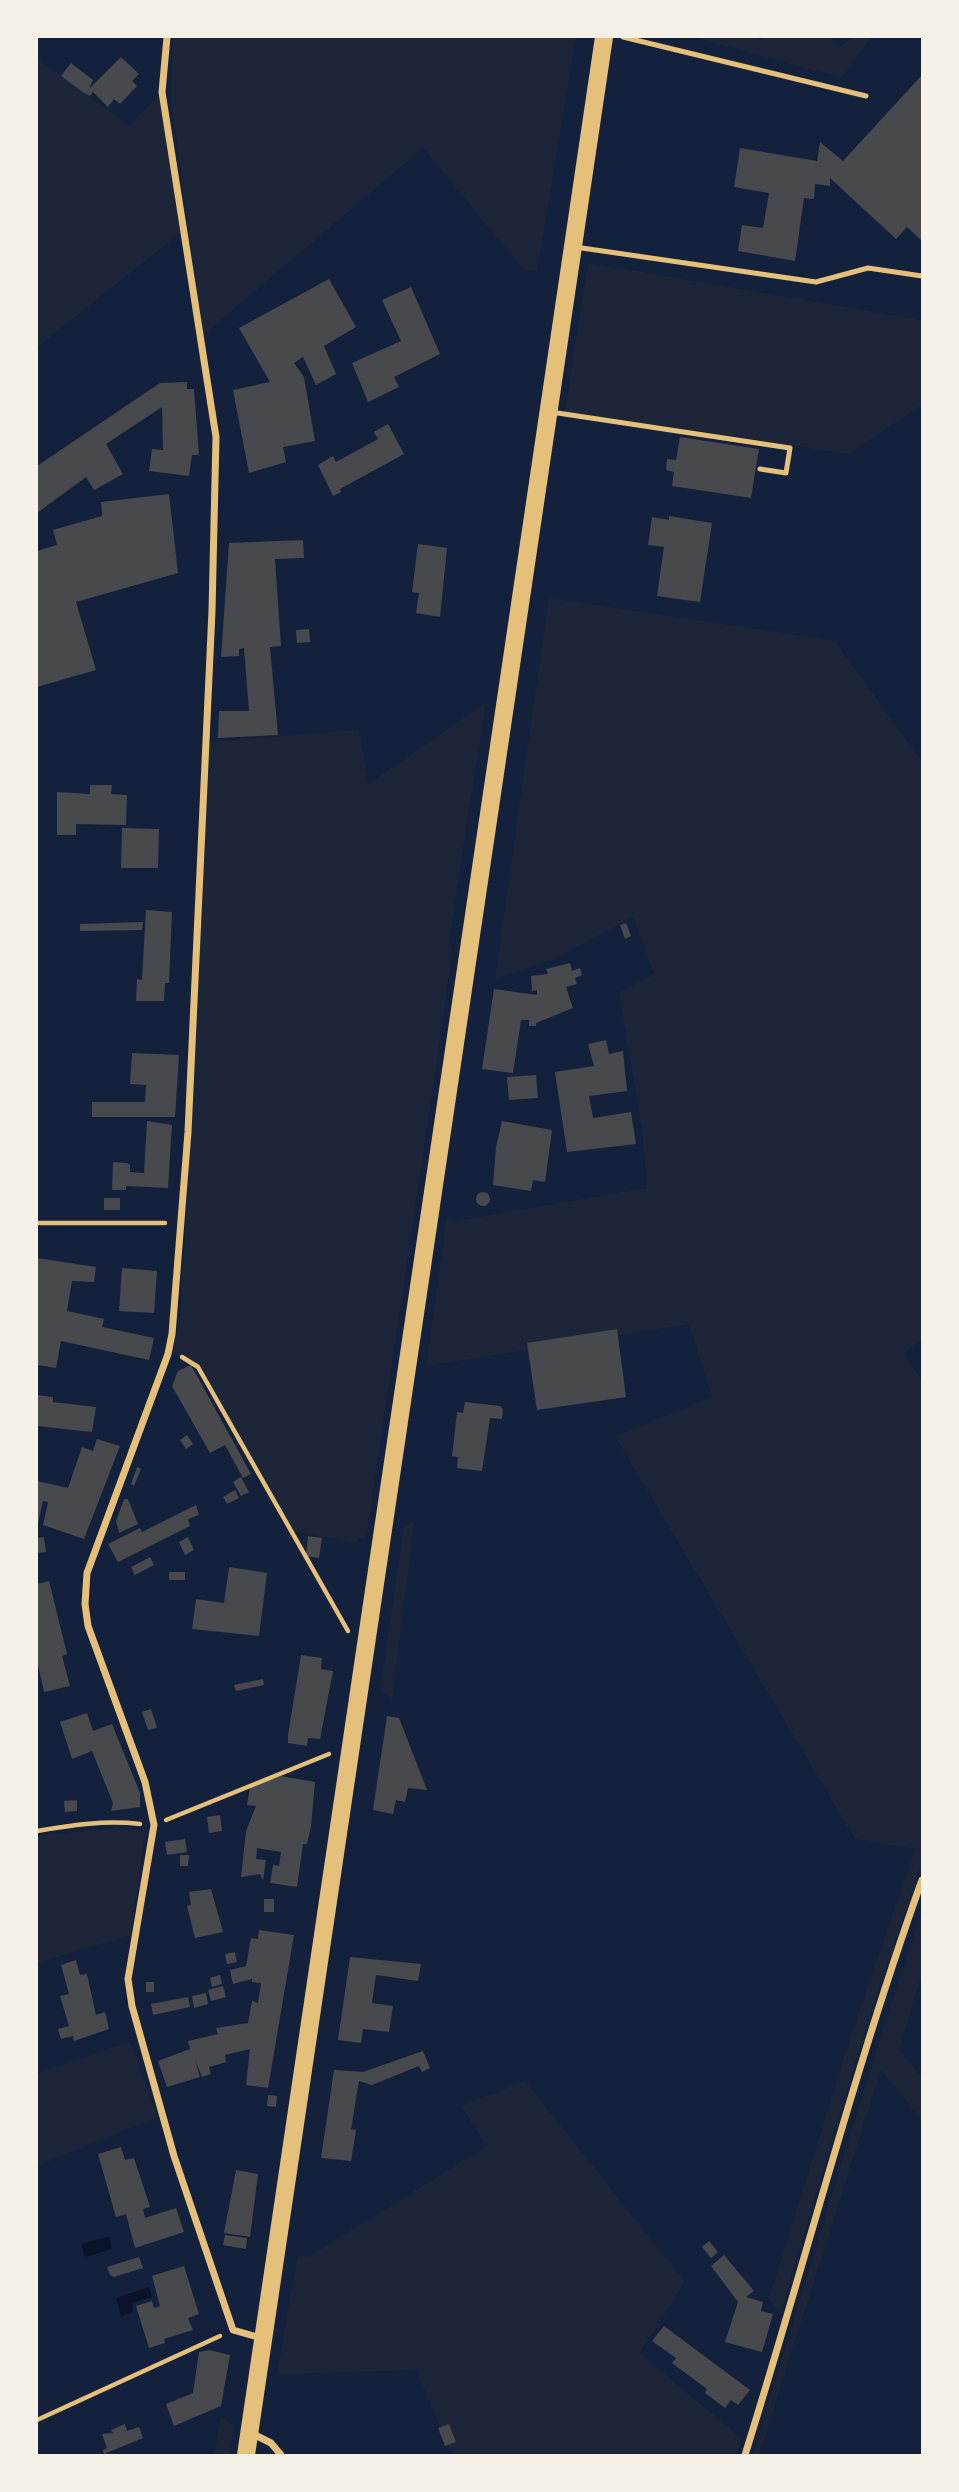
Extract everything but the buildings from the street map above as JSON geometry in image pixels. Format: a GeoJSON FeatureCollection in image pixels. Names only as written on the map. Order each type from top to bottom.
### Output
{"type":"FeatureCollection","features":[{"type":"Feature","properties":{"kind":"main road"},"geometry":{"type":"LineString","coordinates":[[246,2455],[604,37]]}},
{"type":"Feature","properties":{"kind":"street"},"geometry":{"type":"LineString","coordinates":[[167,37],[162,92],[216,437],[212,611],[175,1313],[168,1354],[87,1573],[86,1589],[88,1626],[94,1648],[145,1783],[154,1825],[128,1979],[130,1993],[174,2156],[233,2330],[263,2338]]}},
{"type":"Feature","properties":{"kind":"street"},"geometry":{"type":"LineString","coordinates":[[745,2455],[788,2319],[858,2076],[922,1880]]}},
{"type":"Feature","properties":{"kind":"street"},"geometry":{"type":"LineString","coordinates":[[250,2432],[271,2443],[281,2455]]}},
{"type":"Feature","properties":{"kind":"lane"},"geometry":{"type":"LineString","coordinates":[[623,37],[866,96]]}},
{"type":"Feature","properties":{"kind":"lane"},"geometry":{"type":"LineString","coordinates":[[572,247],[816,282],[868,268],[922,276]]}},
{"type":"Feature","properties":{"kind":"lane"},"geometry":{"type":"LineString","coordinates":[[548,411],[790,449],[786,473],[760,469]]}},
{"type":"Feature","properties":{"kind":"path"},"geometry":{"type":"LineString","coordinates":[[37,1223],[180,1223]]}},
{"type":"Feature","properties":{"kind":"path"},"geometry":{"type":"LineString","coordinates":[[168,1354],[188,1358],[198,1367],[296,1536],[342,1624],[366,1650]]}},
{"type":"Feature","properties":{"kind":"path"},"geometry":{"type":"LineString","coordinates":[[37,1831],[118,1821],[154,1825],[328,1754],[351,1750]]}},
{"type":"Feature","properties":{"kind":"path"},"geometry":{"type":"LineString","coordinates":[[37,2420],[233,2330]]}},
{"type":"Feature","properties":{"kind":"shaded area"},"geometry":{"type":"Polygon","coordinates":[[[173,37],[576,37],[537,271],[524,270],[423,148],[202,336],[171,99],[173,37]]]}},
{"type":"Feature","properties":{"kind":"shaded area"},"geometry":{"type":"Polygon","coordinates":[[[693,37],[755,37],[760,40],[764,37],[829,37],[841,47],[852,37],[871,37],[842,78],[693,37]]]}},
{"type":"Feature","properties":{"kind":"shaded area"},"geometry":{"type":"Polygon","coordinates":[[[37,59],[129,125],[160,95],[182,232],[37,347],[37,59]]]}},
{"type":"Feature","properties":{"kind":"shaded area"},"geometry":{"type":"Polygon","coordinates":[[[588,263],[922,320],[922,405],[849,454],[565,411],[588,263]]]}},
{"type":"Feature","properties":{"kind":"shaded area"},"geometry":{"type":"Polygon","coordinates":[[[549,598],[835,641],[922,762],[922,1340],[904,1353],[922,1381],[922,1863],[861,2043],[781,2312],[769,2299],[849,2041],[915,1849],[855,1839],[615,1436],[712,1397],[689,1324],[426,1366],[447,1218],[456,1221],[647,1188],[642,1129],[619,993],[654,974],[633,917],[555,959],[495,978],[549,598]]]}},
{"type":"Feature","properties":{"kind":"shaded area"},"geometry":{"type":"Polygon","coordinates":[[[486,702],[448,945],[452,947],[443,1020],[366,1538],[358,1539],[358,1543],[291,1531],[197,1368],[173,1352],[180,1320],[191,1131],[208,742],[359,730],[368,785],[486,702]]]}},
{"type":"Feature","properties":{"kind":"shaded area"},"geometry":{"type":"Polygon","coordinates":[[[414,1522],[392,1699],[380,1691],[404,1526],[414,1522]]]}},
{"type":"Feature","properties":{"kind":"shaded area"},"geometry":{"type":"Polygon","coordinates":[[[116,1828],[145,1831],[131,1935],[37,1963],[37,1836],[116,1828]]]}},
{"type":"Feature","properties":{"kind":"shaded area"},"geometry":{"type":"Polygon","coordinates":[[[922,1912],[922,1974],[899,2050],[922,2077],[922,2120],[881,2070],[759,2455],[753,2455],[873,2060],[922,1912]]]}},
{"type":"Feature","properties":{"kind":"shaded area"},"geometry":{"type":"Polygon","coordinates":[[[130,2041],[157,2117],[37,2166],[37,2074],[130,2041]]]}},
{"type":"Feature","properties":{"kind":"shaded area"},"geometry":{"type":"Polygon","coordinates":[[[525,2081],[685,2282],[640,2353],[741,2438],[736,2455],[453,2455],[416,2370],[277,2374],[298,2255],[308,2257],[487,2146],[461,2106],[525,2081]]]}},
{"type":"Feature","properties":{"kind":"shaded area"},"geometry":{"type":"Polygon","coordinates":[[[109,2236],[112,2249],[85,2257],[81,2244],[109,2236]]]}},
{"type":"Feature","properties":{"kind":"shaded area"},"geometry":{"type":"Polygon","coordinates":[[[149,2287],[152,2297],[132,2303],[133,2312],[121,2316],[116,2298],[149,2287]]]}},
{"type":"Feature","properties":{"kind":"shaded area"},"geometry":{"type":"Polygon","coordinates":[[[221,2418],[234,2425],[229,2455],[214,2455],[221,2418]]]}}]}
